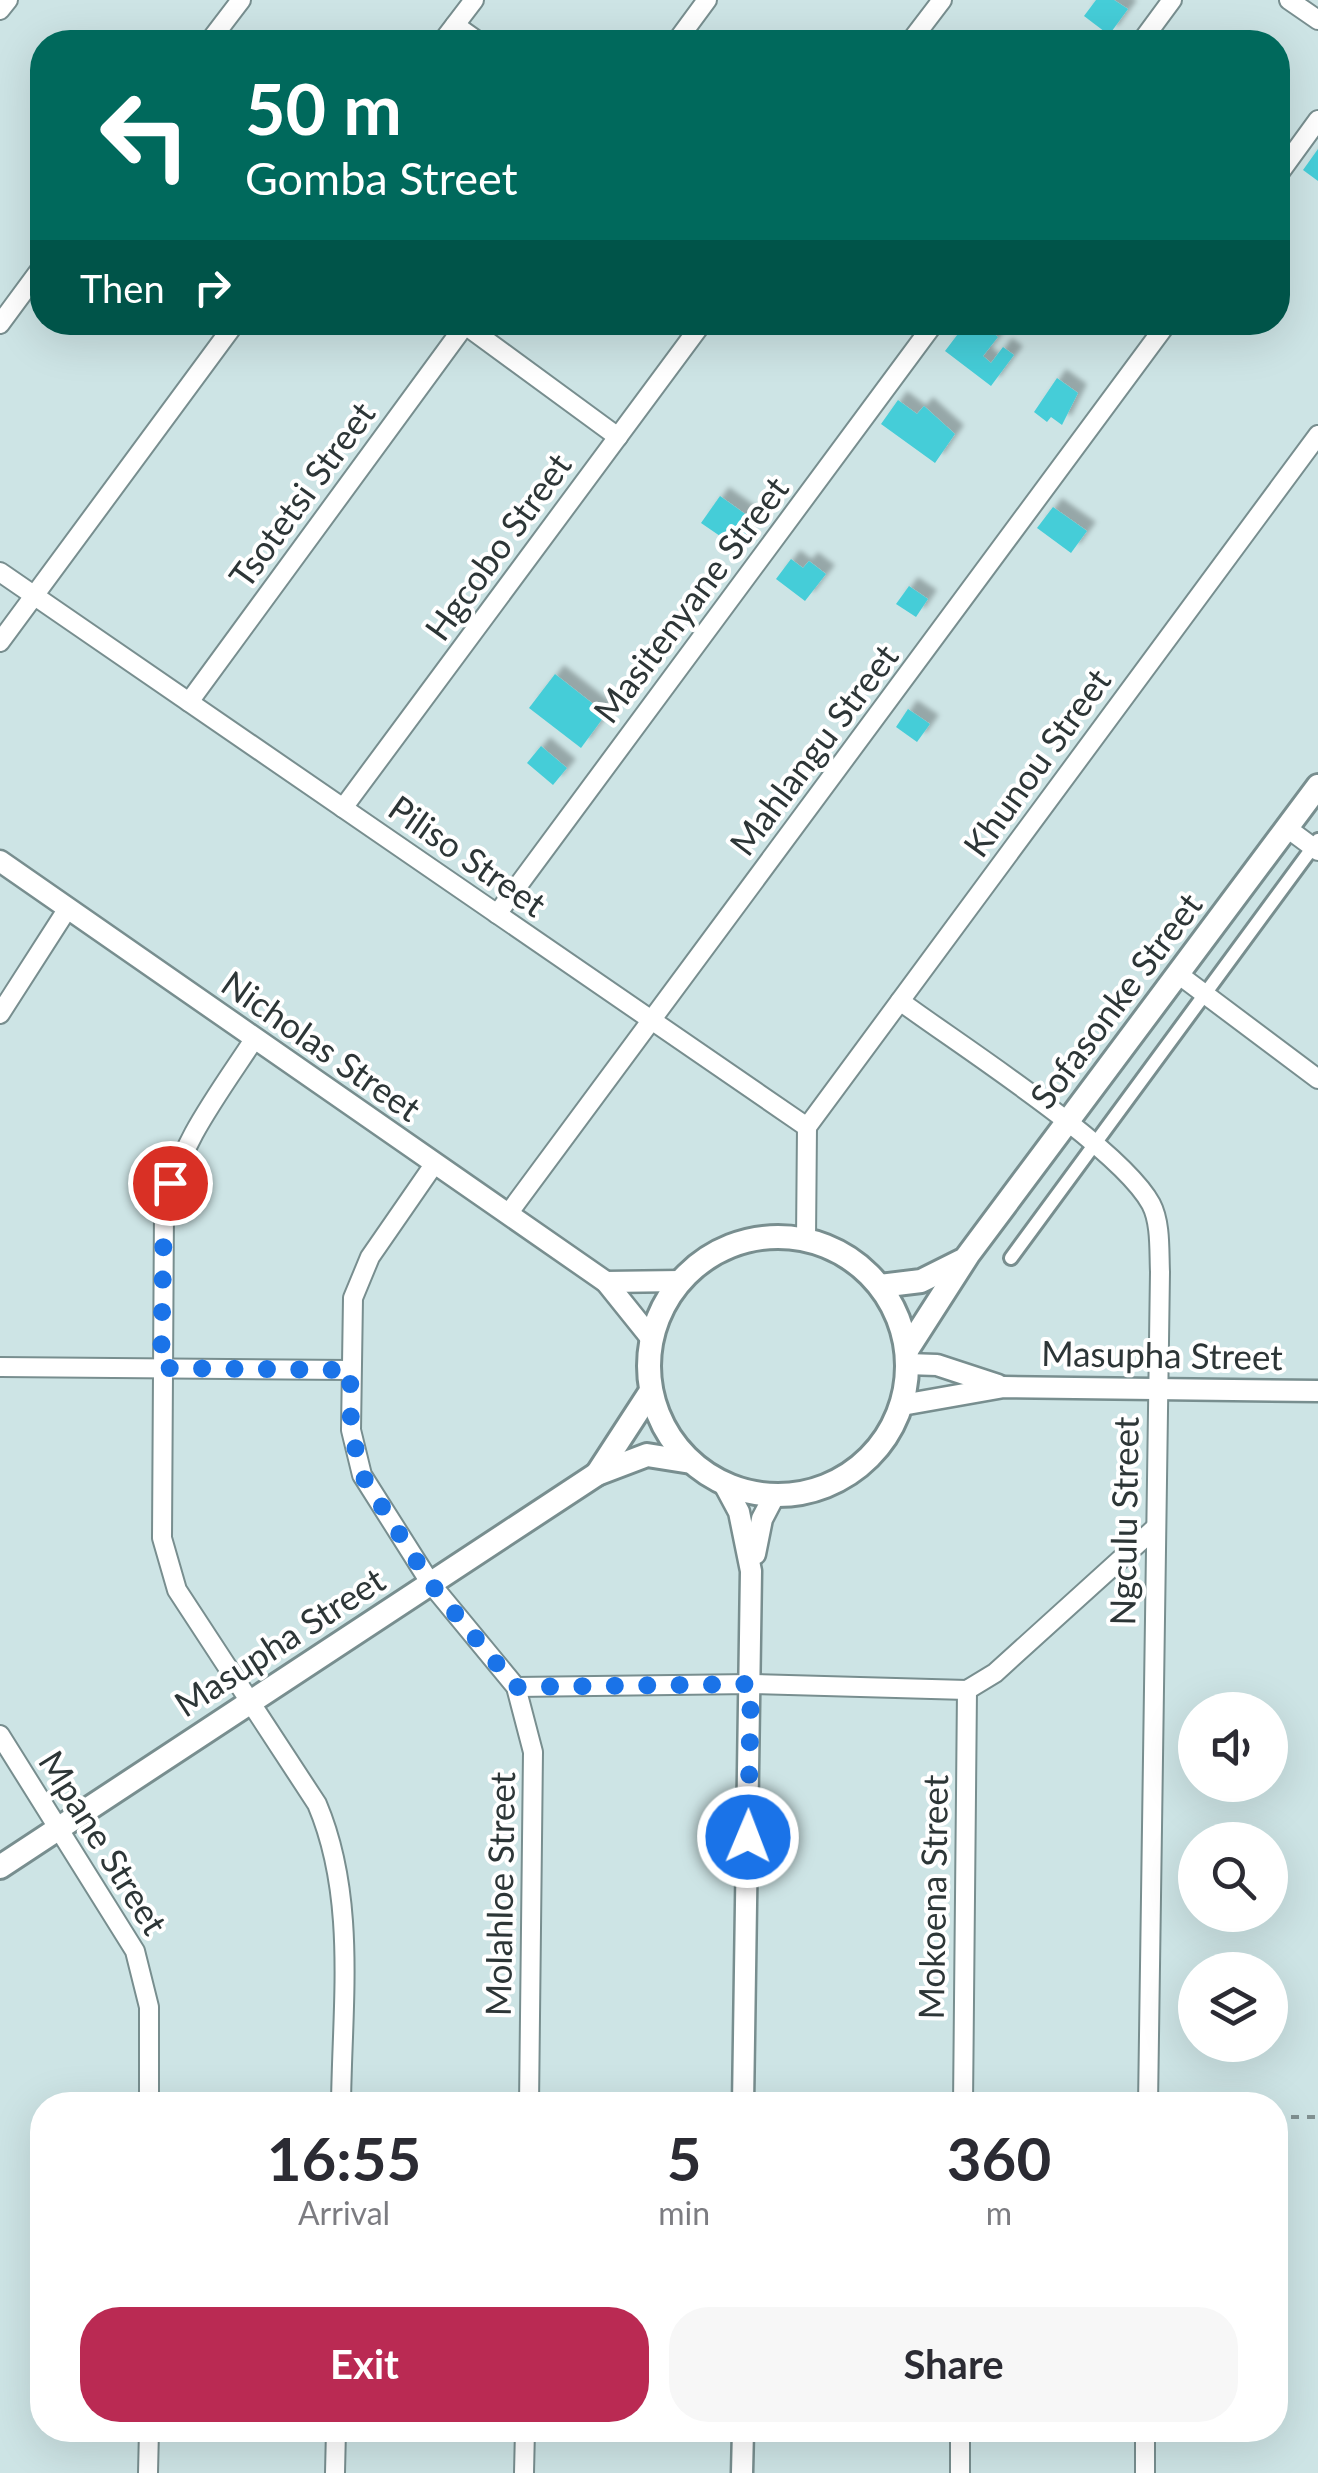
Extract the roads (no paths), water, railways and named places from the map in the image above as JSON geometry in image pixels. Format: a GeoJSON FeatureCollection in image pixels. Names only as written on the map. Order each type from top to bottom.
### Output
{"type":"FeatureCollection","features":[{"type":"Feature","properties":{"kind":"main road","name":"Sofasonke Street"},"geometry":{"type":"LineString","coordinates":[[907,1357],[968,1256],[1318,786]]}},
{"type":"Feature","properties":{"kind":"main road","name":"Sofasonke Street"},"geometry":{"type":"LineString","coordinates":[[772,1236],[806,1239],[836,1250],[862,1267],[880,1286],[899,1319],[907,1357],[902,1404],[883,1442],[853,1471],[816,1490],[774,1496],[724,1484],[690,1462],[659,1418],[651,1392],[652,1338],[662,1308],[681,1281],[707,1258],[738,1243],[772,1236]]}},
{"type":"Feature","properties":{"kind":"main road","name":"Sofasonke Street"},"geometry":{"type":"LineString","coordinates":[[880,1286],[921,1282],[968,1256]]}},
{"type":"Feature","properties":{"kind":"main road","name":"Masupha Street"},"geometry":{"type":"LineString","coordinates":[[597,1474],[651,1392]]}},
{"type":"Feature","properties":{"kind":"main road","name":"Masupha Street"},"geometry":{"type":"LineString","coordinates":[[0,1867],[597,1474],[647,1454],[690,1462]]}},
{"type":"Feature","properties":{"kind":"street"},"geometry":{"type":"LineString","coordinates":[[0,10],[8,0]]}},
{"type":"Feature","properties":{"kind":"street"},"geometry":{"type":"LineString","coordinates":[[219,30],[241,0]]}},
{"type":"Feature","properties":{"kind":"street"},"geometry":{"type":"LineString","coordinates":[[451,30],[474,0]]}},
{"type":"Feature","properties":{"kind":"street"},"geometry":{"type":"LineString","coordinates":[[685,30],[707,0]]}},
{"type":"Feature","properties":{"kind":"street"},"geometry":{"type":"LineString","coordinates":[[919,30],[942,0]]}},
{"type":"Feature","properties":{"kind":"street"},"geometry":{"type":"LineString","coordinates":[[1150,30],[1172,0]]}},
{"type":"Feature","properties":{"kind":"street"},"geometry":{"type":"LineString","coordinates":[[1289,0],[1318,20]]}},
{"type":"Feature","properties":{"kind":"street"},"geometry":{"type":"LineString","coordinates":[[455,25],[462,30]]}},
{"type":"Feature","properties":{"kind":"street"},"geometry":{"type":"LineString","coordinates":[[1290,148],[1318,120]]}},
{"type":"Feature","properties":{"kind":"street"},"geometry":{"type":"LineString","coordinates":[[0,324],[30,283]]}},
{"type":"Feature","properties":{"kind":"street"},"geometry":{"type":"LineString","coordinates":[[0,642],[226,335]]}},
{"type":"Feature","properties":{"kind":"street","name":"Tsotetsi Street"},"geometry":{"type":"LineString","coordinates":[[189,702],[455,335]]}},
{"type":"Feature","properties":{"kind":"street"},"geometry":{"type":"LineString","coordinates":[[478,335],[618,438]]}},
{"type":"Feature","properties":{"kind":"street","name":"Hgcobo Street"},"geometry":{"type":"LineString","coordinates":[[344,808],[693,335]]}},
{"type":"Feature","properties":{"kind":"street","name":"Masitenyane Street"},"geometry":{"type":"LineString","coordinates":[[497,914],[925,335]]}},
{"type":"Feature","properties":{"kind":"street","name":"Mahlangu Street"},"geometry":{"type":"LineString","coordinates":[[508,1214],[1158,335]]}},
{"type":"Feature","properties":{"kind":"street","name":"Khunou Street"},"geometry":{"type":"LineString","coordinates":[[807,1127],[1318,435]]}},
{"type":"Feature","properties":{"kind":"street","name":"Piliso Street"},"geometry":{"type":"LineString","coordinates":[[0,572],[807,1127]]}},
{"type":"Feature","properties":{"kind":"street"},"geometry":{"type":"LineString","coordinates":[[1011,1258],[1097,1147],[1316,846],[1287,828]]}},
{"type":"Feature","properties":{"kind":"street","name":"Nicholas Street"},"geometry":{"type":"LineString","coordinates":[[0,861],[606,1282],[652,1338]]}},
{"type":"Feature","properties":{"kind":"street"},"geometry":{"type":"LineString","coordinates":[[0,1014],[68,908]]}},
{"type":"Feature","properties":{"kind":"street"},"geometry":{"type":"LineString","coordinates":[[1178,974],[1318,1079]]}},
{"type":"Feature","properties":{"kind":"street","name":"Ngculu Street"},"geometry":{"type":"LineString","coordinates":[[900,1001],[1097,1147],[1153,1206],[1160,1272],[1148,2092]]}},
{"type":"Feature","properties":{"kind":"street"},"geometry":{"type":"LineString","coordinates":[[255,1038],[189,1139],[170,1183],[164,1210],[162,1538],[177,1590],[317,1804],[332,1840],[342,1917],[340,2092]]}},
{"type":"Feature","properties":{"kind":"street"},"geometry":{"type":"LineString","coordinates":[[806,1239],[807,1127]]}},
{"type":"Feature","properties":{"kind":"street"},"geometry":{"type":"LineString","coordinates":[[435,1163],[360,1278],[353,1298],[351,1430],[362,1475],[431,1584],[516,1687],[751,1684],[967,1690],[995,1673],[1154,1530]]}},
{"type":"Feature","properties":{"kind":"street"},"geometry":{"type":"LineString","coordinates":[[606,1282],[681,1281]]}},
{"type":"Feature","properties":{"kind":"street","name":"Masupha Street"},"geometry":{"type":"LineString","coordinates":[[907,1357],[1004,1387]]}},
{"type":"Feature","properties":{"kind":"street"},"geometry":{"type":"LineString","coordinates":[[0,1367],[350,1370]]}},
{"type":"Feature","properties":{"kind":"street","name":"Masupha Street"},"geometry":{"type":"LineString","coordinates":[[902,1404],[1004,1387],[1318,1391]]}},
{"type":"Feature","properties":{"kind":"street"},"geometry":{"type":"LineString","coordinates":[[724,1484],[739,1512],[751,1571],[743,2092]]}},
{"type":"Feature","properties":{"kind":"street"},"geometry":{"type":"LineString","coordinates":[[751,1571],[762,1519],[774,1496]]}},
{"type":"Feature","properties":{"kind":"street","name":"Molahloe Street"},"geometry":{"type":"LineString","coordinates":[[516,1687],[533,1752],[529,2092]]}},
{"type":"Feature","properties":{"kind":"street","name":"Mokoena Street"},"geometry":{"type":"LineString","coordinates":[[963,2092],[967,1690]]}},
{"type":"Feature","properties":{"kind":"street","name":"Mpane Street"},"geometry":{"type":"LineString","coordinates":[[0,1735],[125,1930],[142,1968],[149,2007],[149,2092]]}},
{"type":"Feature","properties":{"kind":"street"},"geometry":{"type":"LineString","coordinates":[[148,2473],[149,2442]]}},
{"type":"Feature","properties":{"kind":"street"},"geometry":{"type":"LineString","coordinates":[[335,2473],[336,2442]]}},
{"type":"Feature","properties":{"kind":"street"},"geometry":{"type":"LineString","coordinates":[[524,2473],[525,2442]]}},
{"type":"Feature","properties":{"kind":"street"},"geometry":{"type":"LineString","coordinates":[[742,2473],[743,2442]]}},
{"type":"Feature","properties":{"kind":"street"},"geometry":{"type":"LineString","coordinates":[[960,2442],[960,2473]]}},
{"type":"Feature","properties":{"kind":"street"},"geometry":{"type":"LineString","coordinates":[[1145,2473],[1146,2442]]}}]}
